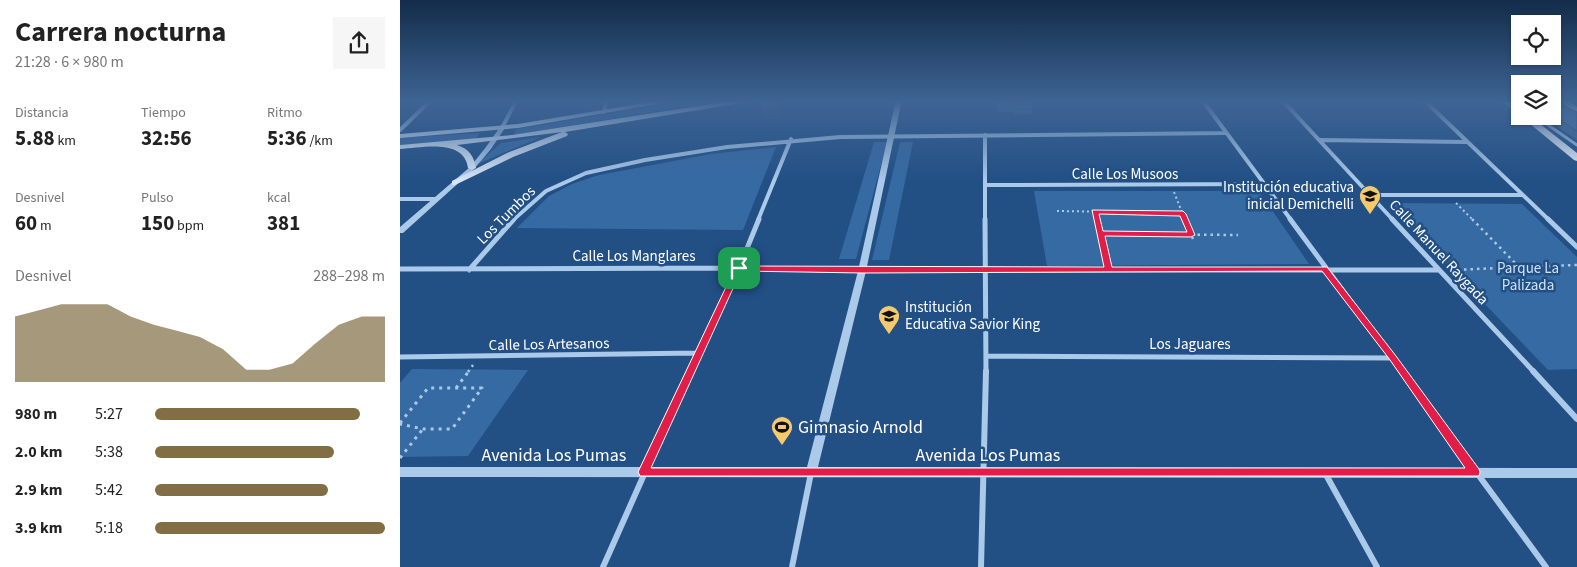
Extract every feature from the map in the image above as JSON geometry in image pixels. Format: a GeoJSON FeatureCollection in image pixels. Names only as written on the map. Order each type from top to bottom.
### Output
{"type":"FeatureCollection","features":[{"type":"Feature","properties":{"kind":"main road"},"geometry":{"type":"LineString","coordinates":[[400,136],[505,127]]}},
{"type":"Feature","properties":{"kind":"main road"},"geometry":{"type":"LineString","coordinates":[[400,147],[494,140],[574,127]]}},
{"type":"Feature","properties":{"kind":"main road"},"geometry":{"type":"LineString","coordinates":[[455,183],[528,147],[589,127]]}},
{"type":"Feature","properties":{"kind":"main road"},"geometry":{"type":"LineString","coordinates":[[1538,127],[1577,158]]}},
{"type":"Feature","properties":{"kind":"main road"},"geometry":{"type":"LineString","coordinates":[[439,145],[454,147],[468,153],[472,160],[472,168]]}},
{"type":"Feature","properties":{"kind":"street"},"geometry":{"type":"LineString","coordinates":[[792,567],[812,473],[862,271],[891,127]]}},
{"type":"Feature","properties":{"kind":"street"},"geometry":{"type":"LineString","coordinates":[[1221,127],[1546,567]]}},
{"type":"Feature","properties":{"kind":"street","name":"Calle Manuel Raygada"},"geometry":{"type":"LineString","coordinates":[[1308,127],[1577,419]]}},
{"type":"Feature","properties":{"kind":"street"},"geometry":{"type":"LineString","coordinates":[[1451,127],[1577,247]]}},
{"type":"Feature","properties":{"kind":"street"},"geometry":{"type":"LineString","coordinates":[[400,231],[472,168],[502,128]]}},
{"type":"Feature","properties":{"kind":"street","name":"Los Tumbos"},"geometry":{"type":"LineString","coordinates":[[469,270],[533,201],[546,191],[583,174],[617,165],[673,155],[790,139],[1225,133]]}},
{"type":"Feature","properties":{"kind":"street"},"geometry":{"type":"LineString","coordinates":[[981,567],[986,356],[987,185],[985,135]]}},
{"type":"Feature","properties":{"kind":"street"},"geometry":{"type":"LineString","coordinates":[[603,567],[644,472],[739,268],[790,139]]}},
{"type":"Feature","properties":{"kind":"street"},"geometry":{"type":"LineString","coordinates":[[1320,140],[1466,142]]}},
{"type":"Feature","properties":{"kind":"street","name":"Calle Los Musoos"},"geometry":{"type":"LineString","coordinates":[[987,185],[1263,184]]}},
{"type":"Feature","properties":{"kind":"street"},"geometry":{"type":"LineString","coordinates":[[1369,195],[1523,195]]}},
{"type":"Feature","properties":{"kind":"street"},"geometry":{"type":"LineString","coordinates":[[400,198],[436,199]]}},
{"type":"Feature","properties":{"kind":"street","name":"Calle Los Manglares"},"geometry":{"type":"LineString","coordinates":[[400,269],[739,268]]}},
{"type":"Feature","properties":{"kind":"street"},"geometry":{"type":"LineString","coordinates":[[986,270],[1325,268],[1438,270]]}},
{"type":"Feature","properties":{"kind":"street","name":"Calle Los Artesanos"},"geometry":{"type":"LineString","coordinates":[[400,357],[698,354]]}},
{"type":"Feature","properties":{"kind":"street","name":"Los Jaguares"},"geometry":{"type":"LineString","coordinates":[[986,356],[1393,358]]}},
{"type":"Feature","properties":{"kind":"street","name":"Avenida Los Pumas"},"geometry":{"type":"LineString","coordinates":[[400,472],[1577,473]]}},
{"type":"Feature","properties":{"kind":"street"},"geometry":{"type":"LineString","coordinates":[[1325,472],[1377,567]]}},
{"type":"Feature","properties":{"kind":"lane"},"geometry":{"type":"LineString","coordinates":[[1552,127],[1577,145]]}},
{"type":"Feature","properties":{"kind":"path"},"geometry":{"type":"LineString","coordinates":[[1171,185],[1193,239]]}},
{"type":"Feature","properties":{"kind":"path"},"geometry":{"type":"LineString","coordinates":[[1448,195],[1520,268]]}},
{"type":"Feature","properties":{"kind":"path"},"geometry":{"type":"LineString","coordinates":[[1057,211],[1183,214]]}},
{"type":"Feature","properties":{"kind":"path"},"geometry":{"type":"LineString","coordinates":[[1095,212],[1109,270]]}},
{"type":"Feature","properties":{"kind":"path"},"geometry":{"type":"LineString","coordinates":[[1100,234],[1238,235]]}},
{"type":"Feature","properties":{"kind":"path"},"geometry":{"type":"LineString","coordinates":[[1438,270],[1577,265]]}},
{"type":"Feature","properties":{"kind":"path"},"geometry":{"type":"LineString","coordinates":[[739,268],[862,271],[986,270]]}},
{"type":"Feature","properties":{"kind":"path"},"geometry":{"type":"LineString","coordinates":[[456,388],[478,357]]}},
{"type":"Feature","properties":{"kind":"path"},"geometry":{"type":"LineString","coordinates":[[428,388],[456,388],[482,388],[452,429],[423,429],[400,424],[428,388]]}},
{"type":"Feature","properties":{"kind":"path"},"geometry":{"type":"LineString","coordinates":[[400,458],[423,429]]}},
{"type":"Feature","properties":{"kind":"green space"},"geometry":{"type":"Polygon","coordinates":[[[525,127],[559,127],[514,135],[516,129],[525,127]]]}},
{"type":"Feature","properties":{"kind":"green space"},"geometry":{"type":"Polygon","coordinates":[[[480,133],[476,139],[400,145],[400,138],[480,133]]]}},
{"type":"Feature","properties":{"kind":"green space"},"geometry":{"type":"Polygon","coordinates":[[[541,137],[480,163],[478,163],[501,143],[541,137]]]}},
{"type":"Feature","properties":{"kind":"green space"},"geometry":{"type":"Polygon","coordinates":[[[874,142],[887,142],[856,259],[839,259],[874,142]]]}},
{"type":"Feature","properties":{"kind":"green space"},"geometry":{"type":"Polygon","coordinates":[[[900,142],[913,142],[889,260],[872,260],[900,142]]]}},
{"type":"Feature","properties":{"kind":"green space"},"geometry":{"type":"Polygon","coordinates":[[[776,147],[743,230],[517,228],[549,196],[572,184],[599,175],[711,154],[776,147]]]}},
{"type":"Feature","properties":{"kind":"green space"},"geometry":{"type":"Polygon","coordinates":[[[1034,191],[1259,191],[1309,264],[1047,266],[1034,191]]]}},
{"type":"Feature","properties":{"kind":"green space","name":"Parque La Palizada"},"geometry":{"type":"Polygon","coordinates":[[[1388,203],[1522,204],[1577,257],[1577,369],[1548,370],[1388,203]]]}},
{"type":"Feature","properties":{"kind":"green space"},"geometry":{"type":"Polygon","coordinates":[[[412,369],[528,370],[468,456],[400,457],[400,383],[412,369]]]}},
{"type":"Feature","properties":{"kind":"place","name":"Institución educativa inicial Demichelli"},"geometry":{"type":"Point","coordinates":[1370,215]}},
{"type":"Feature","properties":{"kind":"place","name":"Institución Educativa Savior King"},"geometry":{"type":"Point","coordinates":[889,335]}},
{"type":"Feature","properties":{"kind":"place","name":"Gimnasio Arnold"},"geometry":{"type":"Point","coordinates":[782,446]}},
{"type":"Feature","properties":{"kind":"route"},"geometry":{"type":"LineString","coordinates":[[739,268],[644,472],[1475,472],[1325,268],[1109,270],[1100,234],[1191,235],[1183,214],[1095,212],[1100,234],[1109,270],[862,271],[739,268]]}}]}
